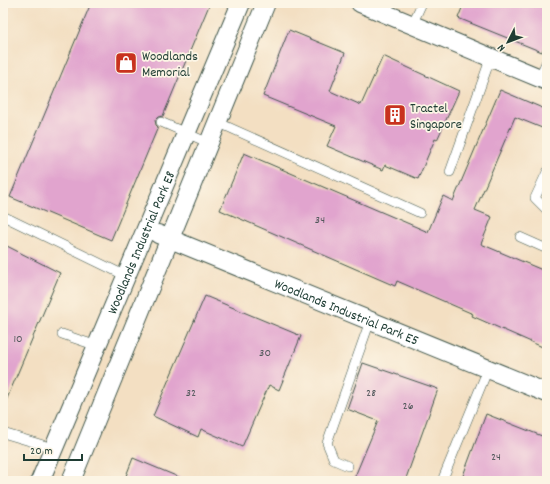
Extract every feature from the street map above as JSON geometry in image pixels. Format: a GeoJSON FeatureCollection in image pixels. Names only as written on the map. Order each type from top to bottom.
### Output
{"type":"FeatureCollection","features":[{"type":"Feature","properties":{"kind":"street","name":"Woodlands Industrial Park E8"},"geometry":{"type":"LineString","coordinates":[[40,481],[241,3]]}},
{"type":"Feature","properties":{"kind":"street","name":"Woodlands Industrial Park E8"},"geometry":{"type":"LineString","coordinates":[[71,481],[266,3]]}},
{"type":"Feature","properties":{"kind":"street"},"geometry":{"type":"LineString","coordinates":[[360,3],[543,80]]}},
{"type":"Feature","properties":{"kind":"street","name":"Woodlands Industrial Park E5"},"geometry":{"type":"LineString","coordinates":[[146,229],[547,393]]}},
{"type":"Feature","properties":{"kind":"lane"},"geometry":{"type":"LineString","coordinates":[[412,25],[422,3]]}},
{"type":"Feature","properties":{"kind":"lane"},"geometry":{"type":"LineString","coordinates":[[450,172],[491,57]]}},
{"type":"Feature","properties":{"kind":"lane"},"geometry":{"type":"LineString","coordinates":[[543,80],[547,61]]}},
{"type":"Feature","properties":{"kind":"lane"},"geometry":{"type":"LineString","coordinates":[[161,122],[209,142]]}},
{"type":"Feature","properties":{"kind":"lane"},"geometry":{"type":"LineString","coordinates":[[217,122],[420,213]]}},
{"type":"Feature","properties":{"kind":"lane"},"geometry":{"type":"LineString","coordinates":[[547,172],[535,198],[547,210]]}},
{"type":"Feature","properties":{"kind":"lane"},"geometry":{"type":"LineString","coordinates":[[3,216],[126,276]]}},
{"type":"Feature","properties":{"kind":"lane"},"geometry":{"type":"LineString","coordinates":[[520,237],[547,249]]}},
{"type":"Feature","properties":{"kind":"lane"},"geometry":{"type":"LineString","coordinates":[[348,466],[334,460],[327,443],[370,321]]}},
{"type":"Feature","properties":{"kind":"lane"},"geometry":{"type":"LineString","coordinates":[[62,334],[97,346]]}},
{"type":"Feature","properties":{"kind":"lane"},"geometry":{"type":"LineString","coordinates":[[442,481],[488,369]]}},
{"type":"Feature","properties":{"kind":"lane"},"geometry":{"type":"LineString","coordinates":[[3,433],[54,448]]}},
{"type":"Feature","properties":{"kind":"building","name":"Woodlands Memorial"},"geometry":{"type":"Polygon","coordinates":[[[91,3],[210,3],[163,116],[158,117],[155,120],[158,127],[111,240],[10,197],[91,3]]]}},
{"type":"Feature","properties":{"kind":"building"},"geometry":{"type":"Polygon","coordinates":[[[464,3],[547,3],[547,39],[542,52],[458,18],[464,3]]]}},
{"type":"Feature","properties":{"kind":"building"},"geometry":{"type":"Polygon","coordinates":[[[289,30],[345,53],[330,91],[361,105],[383,56],[459,91],[437,140],[435,139],[418,179],[385,165],[383,170],[327,146],[336,126],[263,96],[289,30]]]}},
{"type":"Feature","properties":{"kind":"building"},"geometry":{"type":"Polygon","coordinates":[[[500,90],[547,110],[547,130],[515,117],[475,210],[492,217],[481,244],[547,272],[547,349],[472,316],[473,314],[397,281],[395,286],[220,210],[244,153],[428,232],[443,196],[453,201],[500,90]]]}},
{"type":"Feature","properties":{"kind":"building"},"geometry":{"type":"Polygon","coordinates":[[[3,244],[60,273],[3,408],[3,244]]]}},
{"type":"Feature","properties":{"kind":"building"},"geometry":{"type":"Polygon","coordinates":[[[205,296],[301,336],[279,390],[269,385],[242,447],[201,429],[198,437],[153,416],[205,296]]]}},
{"type":"Feature","properties":{"kind":"building"},"geometry":{"type":"Polygon","coordinates":[[[363,363],[438,389],[405,481],[353,481],[378,421],[347,409],[363,363]]]}},
{"type":"Feature","properties":{"kind":"building"},"geometry":{"type":"Polygon","coordinates":[[[486,414],[547,438],[547,481],[461,481],[486,414]]]}},
{"type":"Feature","properties":{"kind":"building"},"geometry":{"type":"Polygon","coordinates":[[[133,458],[188,481],[124,481],[133,458]]]}},
{"type":"Feature","properties":{"kind":"place","name":"Woodlands Memorial"},"geometry":{"type":"Point","coordinates":[126,63]}},
{"type":"Feature","properties":{"kind":"place","name":"Tractel Singapore"},"geometry":{"type":"Point","coordinates":[395,115]}}]}
